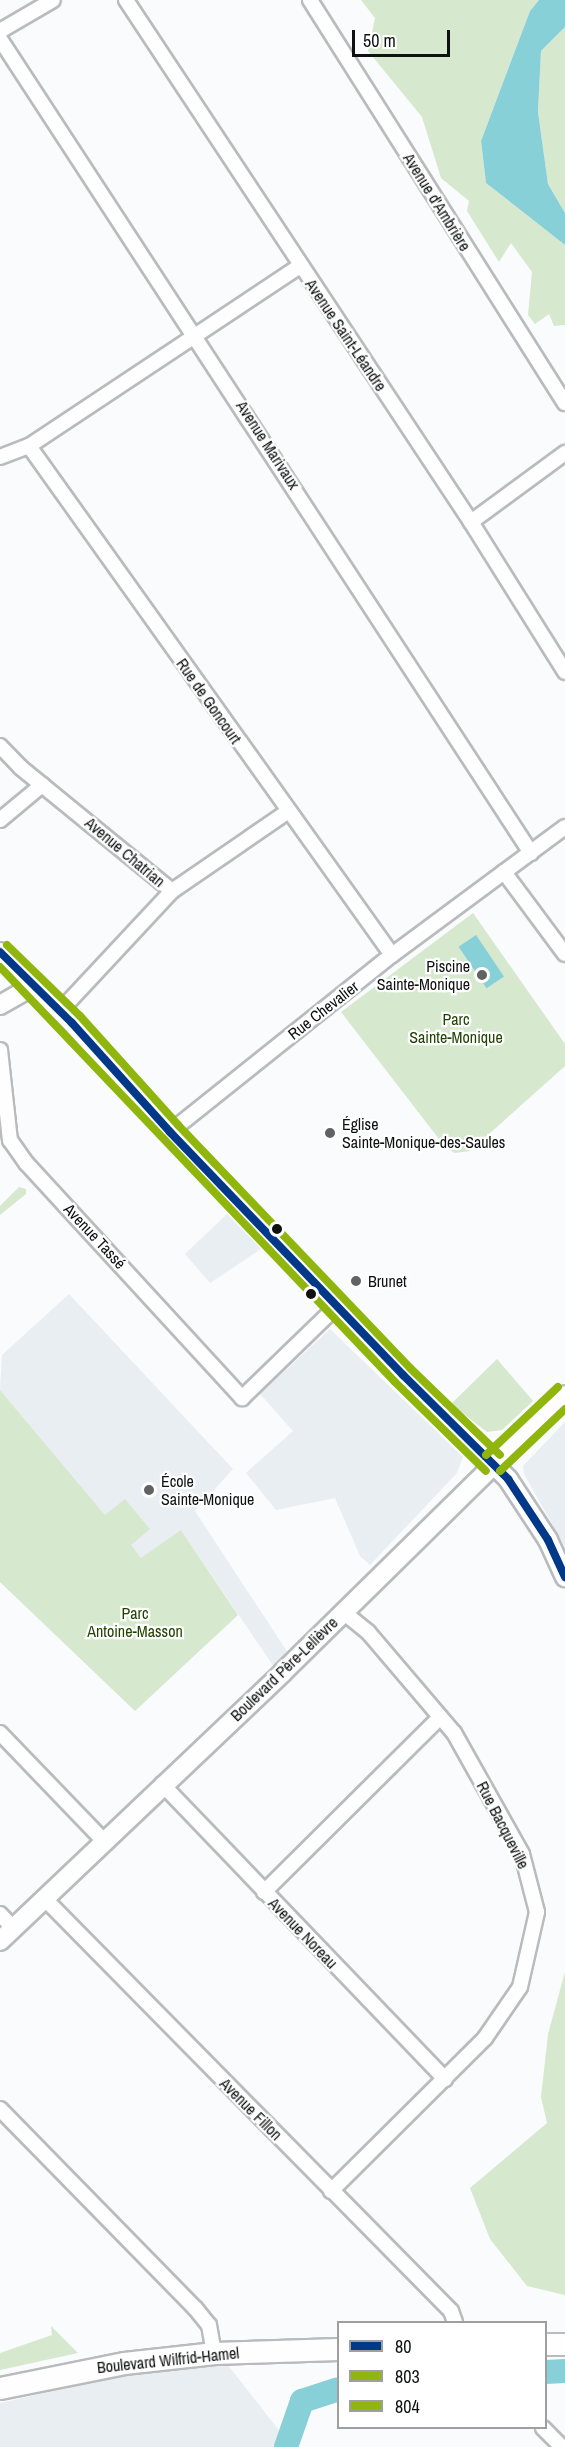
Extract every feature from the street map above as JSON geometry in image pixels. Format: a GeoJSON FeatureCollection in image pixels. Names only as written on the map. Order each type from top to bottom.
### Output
{"type":"FeatureCollection","features":[{"type":"Feature","properties":{"kind":"main road"},"geometry":{"type":"LineString","coordinates":[[0,952],[60,1011],[170,1132],[337,1306],[493,1462],[520,1493],[565,1576]]}},
{"type":"Feature","properties":{"kind":"main road"},"geometry":{"type":"LineString","coordinates":[[0,1005],[34,985]]}},
{"type":"Feature","properties":{"kind":"main road","name":"Boulevard Père-Lelièvre"},"geometry":{"type":"LineString","coordinates":[[0,1941],[493,1462],[565,1395]]}},
{"type":"Feature","properties":{"kind":"main road"},"geometry":{"type":"LineString","coordinates":[[547,2344],[565,2344]]}},
{"type":"Feature","properties":{"kind":"main road","name":"Boulevard Wilfrid-Hamel"},"geometry":{"type":"LineString","coordinates":[[0,2388],[124,2363],[214,2353],[337,2349]]}},
{"type":"Feature","properties":{"kind":"street"},"geometry":{"type":"LineString","coordinates":[[0,31],[53,0]]}},
{"type":"Feature","properties":{"kind":"street","name":"Avenue Saint-Léandre"},"geometry":{"type":"LineString","coordinates":[[126,0],[471,522],[565,672]]}},
{"type":"Feature","properties":{"kind":"street","name":"Avenue d'Ambrière"},"geometry":{"type":"LineString","coordinates":[[310,0],[565,403]]}},
{"type":"Feature","properties":{"kind":"street","name":"Avenue Marivaux"},"geometry":{"type":"LineString","coordinates":[[0,39],[195,333],[531,853]]}},
{"type":"Feature","properties":{"kind":"street"},"geometry":{"type":"LineString","coordinates":[[0,457],[29,446],[195,333],[300,266]]}},
{"type":"Feature","properties":{"kind":"street","name":"Rue de Goncourt"},"geometry":{"type":"LineString","coordinates":[[29,446],[287,812],[393,955]]}},
{"type":"Feature","properties":{"kind":"street"},"geometry":{"type":"LineString","coordinates":[[471,522],[565,453]]}},
{"type":"Feature","properties":{"kind":"street","name":"Avenue Chatrian"},"geometry":{"type":"LineString","coordinates":[[0,746],[42,785],[172,891],[287,812]]}},
{"type":"Feature","properties":{"kind":"street"},"geometry":{"type":"LineString","coordinates":[[0,820],[42,785]]}},
{"type":"Feature","properties":{"kind":"street","name":"Rue Chevalier"},"geometry":{"type":"LineString","coordinates":[[170,1132],[393,955],[565,827]]}},
{"type":"Feature","properties":{"kind":"street"},"geometry":{"type":"LineString","coordinates":[[504,872],[565,954]]}},
{"type":"Feature","properties":{"kind":"street"},"geometry":{"type":"LineString","coordinates":[[60,1011],[172,891]]}},
{"type":"Feature","properties":{"kind":"street","name":"Avenue Tassé"},"geometry":{"type":"LineString","coordinates":[[0,1050],[10,1140],[21,1156],[242,1398],[337,1306]]}},
{"type":"Feature","properties":{"kind":"street","name":"Rue Bacqueville"},"geometry":{"type":"LineString","coordinates":[[331,2191],[485,2038],[520,1987],[537,1912],[522,1854],[454,1733],[368,1632],[342,1611]]}},
{"type":"Feature","properties":{"kind":"street"},"geometry":{"type":"LineString","coordinates":[[264,1892],[440,1718]]}},
{"type":"Feature","properties":{"kind":"street"},"geometry":{"type":"LineString","coordinates":[[0,1733],[104,1840]]}},
{"type":"Feature","properties":{"kind":"street","name":"Avenue Noreau"},"geometry":{"type":"LineString","coordinates":[[162,1785],[445,2079]]}},
{"type":"Feature","properties":{"kind":"street","name":"Avenue Fillon"},"geometry":{"type":"LineString","coordinates":[[44,1898],[451,2311],[455,2321]]}},
{"type":"Feature","properties":{"kind":"street"},"geometry":{"type":"LineString","coordinates":[[0,1914],[13,1928]]}},
{"type":"Feature","properties":{"kind":"street"},"geometry":{"type":"LineString","coordinates":[[0,2109],[195,2308],[208,2325],[214,2353]]}},
{"type":"Feature","properties":{"kind":"street"},"geometry":{"type":"LineString","coordinates":[[545,2429],[562,2447]]}},
{"type":"Feature","properties":{"kind":"shaded area"},"geometry":{"type":"Polygon","coordinates":[[[227,1214],[261,1249],[210,1283],[185,1254],[227,1214]]]}},
{"type":"Feature","properties":{"kind":"shaded area","name":"École Sainte-Monique"},"geometry":{"type":"Polygon","coordinates":[[[69,1294],[233,1469],[195,1511],[288,1653],[276,1670],[181,1530],[142,1559],[0,1390],[2,1355],[69,1294]]]}},
{"type":"Feature","properties":{"kind":"shaded area"},"geometry":{"type":"Polygon","coordinates":[[[330,1329],[463,1457],[457,1473],[370,1565],[360,1556],[335,1498],[276,1510],[246,1473],[293,1431],[260,1394],[330,1329]]]}},
{"type":"Feature","properties":{"kind":"shaded area"},"geometry":{"type":"Polygon","coordinates":[[[565,1422],[565,1547],[524,1474],[523,1466],[565,1422]]]}},
{"type":"Feature","properties":{"kind":"shaded area"},"geometry":{"type":"Polygon","coordinates":[[[227,2364],[292,2447],[0,2447],[0,2403],[142,2371],[227,2364]]]}},
{"type":"Feature","properties":{"kind":"green space"},"geometry":{"type":"Polygon","coordinates":[[[361,0],[539,0],[530,11],[481,141],[486,183],[565,245],[565,325],[554,326],[549,314],[535,324],[528,315],[532,272],[511,243],[499,262],[467,211],[469,201],[441,178],[422,117],[368,51],[375,18],[361,0]]]}},
{"type":"Feature","properties":{"kind":"green space"},"geometry":{"type":"Polygon","coordinates":[[[565,27],[565,213],[548,184],[538,112],[541,51],[565,27]]]}},
{"type":"Feature","properties":{"kind":"green space","name":"Parc Sainte-Monique"},"geometry":{"type":"Polygon","coordinates":[[[473,913],[565,1044],[565,1066],[470,1151],[455,1153],[446,1148],[341,1012],[473,913]]]}},
{"type":"Feature","properties":{"kind":"green space"},"geometry":{"type":"Polygon","coordinates":[[[19,1187],[26,1189],[26,1194],[0,1215],[0,1206],[19,1187]]]}},
{"type":"Feature","properties":{"kind":"green space"},"geometry":{"type":"Polygon","coordinates":[[[497,1359],[533,1401],[502,1430],[487,1432],[451,1404],[497,1359]]]}},
{"type":"Feature","properties":{"kind":"green space","name":"Parc Antoine-Masson"},"geometry":{"type":"Polygon","coordinates":[[[0,1390],[105,1515],[125,1499],[150,1529],[131,1545],[141,1558],[181,1530],[238,1615],[135,1711],[0,1582],[0,1390]]]}},
{"type":"Feature","properties":{"kind":"green space"},"geometry":{"type":"Polygon","coordinates":[[[565,1972],[565,2295],[527,2286],[490,2239],[470,2188],[547,2123],[541,2097],[548,2034],[565,1972]]]}},
{"type":"Feature","properties":{"kind":"green space"},"geometry":{"type":"Polygon","coordinates":[[[51,2326],[78,2353],[0,2370],[0,2353],[52,2335],[51,2326]]]}},
{"type":"Feature","properties":{"kind":"water"},"geometry":{"type":"Polygon","coordinates":[[[539,0],[565,0],[565,27],[541,51],[538,112],[548,184],[565,213],[565,245],[486,183],[481,141],[530,11],[539,0]]]}},
{"type":"Feature","properties":{"kind":"water"},"geometry":{"type":"Polygon","coordinates":[[[476,935],[504,976],[487,988],[459,947],[476,935]]]}},
{"type":"Feature","properties":{"kind":"waterway"},"geometry":{"type":"LineString","coordinates":[[547,2372],[565,2371]]}},
{"type":"Feature","properties":{"kind":"waterway"},"geometry":{"type":"LineString","coordinates":[[286,2447],[302,2401],[337,2389]]}},
{"type":"Feature","properties":{"kind":"transit line","name":"804"},"geometry":{"type":"LineString","coordinates":[[7,945],[80,1016],[178,1125],[410,1368],[500,1455]]}},
{"type":"Feature","properties":{"kind":"transit line","name":"80"},"geometry":{"type":"LineString","coordinates":[[0,952],[72,1023],[170,1132],[403,1375],[508,1479],[548,1540],[565,1577]]}},
{"type":"Feature","properties":{"kind":"transit line","name":"803"},"geometry":{"type":"LineString","coordinates":[[0,967],[395,1382],[486,1471]]}},
{"type":"Feature","properties":{"kind":"transit line","name":"804"},"geometry":{"type":"LineString","coordinates":[[486,1455],[558,1387]]}},
{"type":"Feature","properties":{"kind":"transit line","name":"803"},"geometry":{"type":"LineString","coordinates":[[500,1471],[565,1409]]}},
{"type":"Feature","properties":{"kind":"place","name":"Piscine Sainte-Monique"},"geometry":{"type":"Point","coordinates":[482,975]}},
{"type":"Feature","properties":{"kind":"place","name":"Église Sainte-Monique-des-Saules"},"geometry":{"type":"Point","coordinates":[330,1133]}},
{"type":"Feature","properties":{"kind":"place","name":"Brunet"},"geometry":{"type":"Point","coordinates":[356,1281]}},
{"type":"Feature","properties":{"kind":"place","name":"École Sainte-Monique"},"geometry":{"type":"Point","coordinates":[149,1490]}}]}
